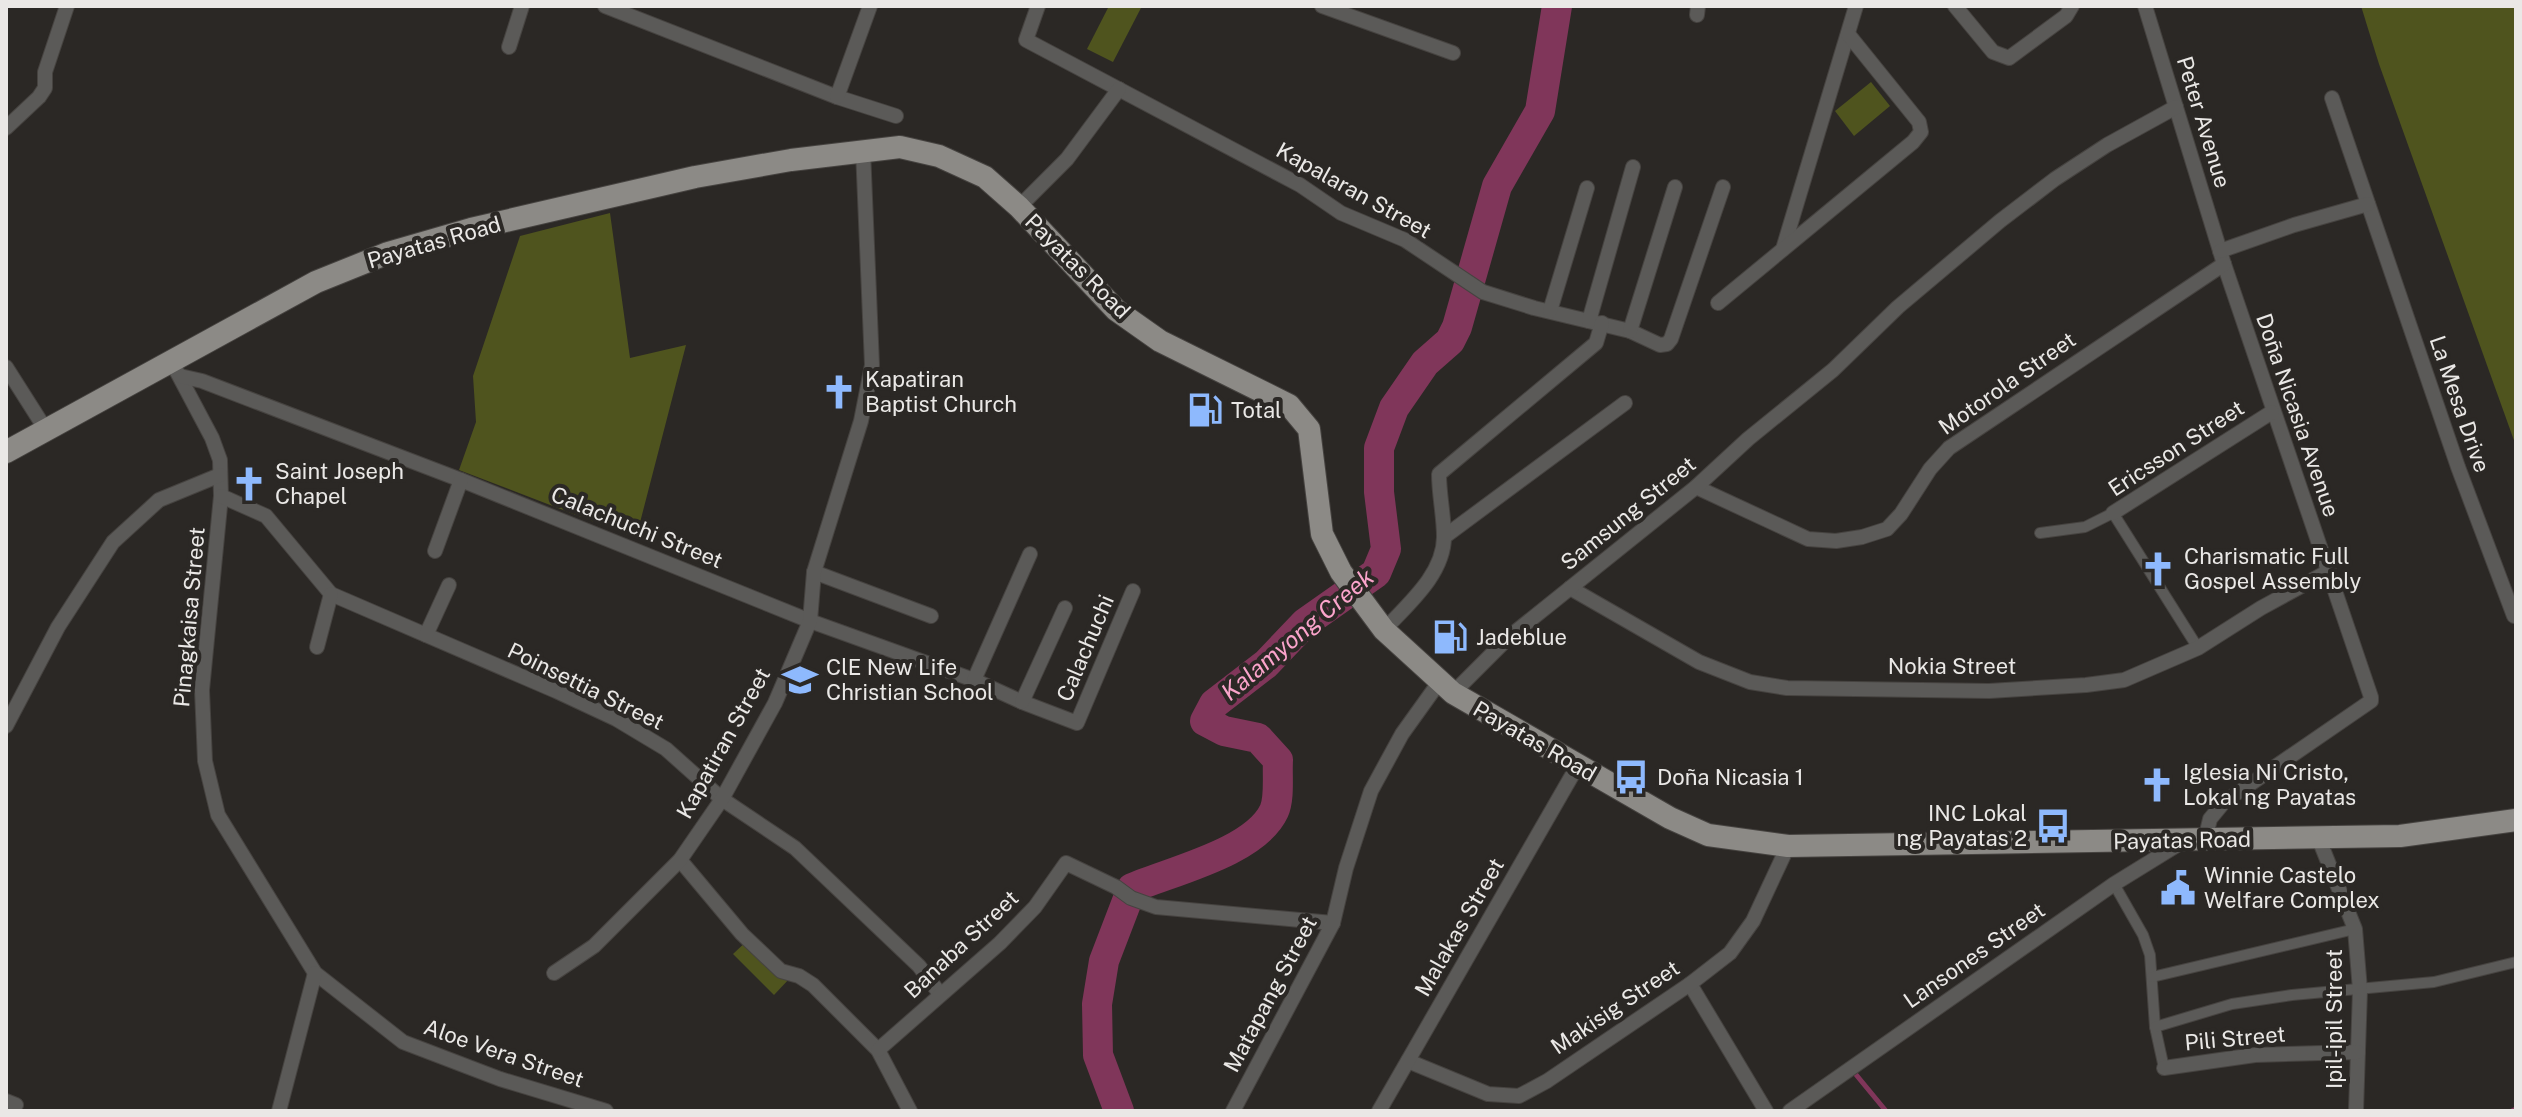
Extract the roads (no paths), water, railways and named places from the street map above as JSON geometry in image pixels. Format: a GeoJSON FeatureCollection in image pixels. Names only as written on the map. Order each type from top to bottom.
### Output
{"type":"FeatureCollection","features":[{"type":"Feature","properties":{"kind":"main road","name":"Payatas Road"},"geometry":{"type":"LineString","coordinates":[[6,452],[176,369],[316,282],[423,242],[695,177],[900,147],[939,156],[985,177],[1019,207],[1116,310],[1160,341],[1289,405],[1309,429],[1322,534],[1341,572],[1384,630],[1447,687],[1670,818],[1708,835],[1788,846],[2400,836],[2516,820]]}},
{"type":"Feature","properties":{"kind":"street"},"geometry":{"type":"LineString","coordinates":[[6,128],[45,88],[45,72],[67,6]]}},
{"type":"Feature","properties":{"kind":"street"},"geometry":{"type":"LineString","coordinates":[[509,47],[522,6]]}},
{"type":"Feature","properties":{"kind":"street"},"geometry":{"type":"LineString","coordinates":[[605,6],[837,97],[896,116]]}},
{"type":"Feature","properties":{"kind":"street"},"geometry":{"type":"LineString","coordinates":[[837,97],[870,6]]}},
{"type":"Feature","properties":{"kind":"street","name":"Kapalaran Street"},"geometry":{"type":"LineString","coordinates":[[1038,6],[1026,40],[1300,185],[1341,213],[1405,240],[1483,292],[1630,331],[1660,345],[1667,344],[1671,339],[1723,187]]}},
{"type":"Feature","properties":{"kind":"street"},"geometry":{"type":"LineString","coordinates":[[1322,6],[1453,53]]}},
{"type":"Feature","properties":{"kind":"street"},"geometry":{"type":"LineString","coordinates":[[1783,249],[1856,6]]}},
{"type":"Feature","properties":{"kind":"street"},"geometry":{"type":"LineString","coordinates":[[1955,6],[1993,52],[2009,58],[2066,16],[2072,6]]}},
{"type":"Feature","properties":{"kind":"street","name":"Peter Avenue"},"geometry":{"type":"LineString","coordinates":[[2145,6],[2222,257]]}},
{"type":"Feature","properties":{"kind":"street"},"geometry":{"type":"LineString","coordinates":[[1718,303],[1913,142],[1921,132],[1919,122],[1848,34]]}},
{"type":"Feature","properties":{"kind":"street"},"geometry":{"type":"LineString","coordinates":[[1019,207],[1067,159],[1119,89]]}},
{"type":"Feature","properties":{"kind":"street","name":"La Mesa Drive"},"geometry":{"type":"LineString","coordinates":[[2332,98],[2458,467],[2514,616]]}},
{"type":"Feature","properties":{"kind":"street","name":"Samsung Street"},"geometry":{"type":"LineString","coordinates":[[1447,687],[1696,487],[1748,439],[1833,370],[1898,307],[2044,187],[2107,145],[2176,107]]}},
{"type":"Feature","properties":{"kind":"street","name":"Kapatiran Street"},"geometry":{"type":"LineString","coordinates":[[554,973],[594,946],[680,860],[722,799],[775,703],[810,621],[814,572],[861,421],[872,365],[863,150]]}},
{"type":"Feature","properties":{"kind":"street"},"geometry":{"type":"LineString","coordinates":[[1384,630],[1417,595],[1440,561],[1444,537],[1439,474],[1596,343],[1596,322],[1633,167]]}},
{"type":"Feature","properties":{"kind":"street"},"geometry":{"type":"LineString","coordinates":[[1630,331],[1675,187]]}},
{"type":"Feature","properties":{"kind":"street"},"geometry":{"type":"LineString","coordinates":[[1550,311],[1587,188]]}},
{"type":"Feature","properties":{"kind":"street"},"geometry":{"type":"LineString","coordinates":[[2222,257],[2294,225],[2368,204]]}},
{"type":"Feature","properties":{"kind":"street","name":"Doña Nicasia Avenue"},"geometry":{"type":"LineString","coordinates":[[2195,839],[2224,802],[2371,701],[2222,257]]}},
{"type":"Feature","properties":{"kind":"street","name":"Motorola Street"},"geometry":{"type":"LineString","coordinates":[[1696,487],[1808,539],[1836,541],[1875,535],[1887,529],[1901,514],[1930,469],[1949,448],[2222,257]]}},
{"type":"Feature","properties":{"kind":"street"},"geometry":{"type":"LineString","coordinates":[[6,367],[46,430]]}},
{"type":"Feature","properties":{"kind":"street","name":"Pinagkaisa Street"},"geometry":{"type":"LineString","coordinates":[[176,369],[220,460],[221,496],[202,690],[205,761],[218,815],[315,973]]}},
{"type":"Feature","properties":{"kind":"street","name":"Calachuchi Street"},"geometry":{"type":"LineString","coordinates":[[176,369],[810,621],[974,680],[1077,723]]}},
{"type":"Feature","properties":{"kind":"street"},"geometry":{"type":"LineString","coordinates":[[1444,537],[1625,403]]}},
{"type":"Feature","properties":{"kind":"street","name":"Ericsson Street"},"geometry":{"type":"LineString","coordinates":[[2198,648],[2113,513],[2272,412]]}},
{"type":"Feature","properties":{"kind":"street"},"geometry":{"type":"LineString","coordinates":[[6,726],[58,627],[113,542],[159,500],[220,475]]}},
{"type":"Feature","properties":{"kind":"street"},"geometry":{"type":"LineString","coordinates":[[435,551],[461,480]]}},
{"type":"Feature","properties":{"kind":"street","name":"Poinsettia Street"},"geometry":{"type":"LineString","coordinates":[[221,496],[266,516],[331,594],[616,719],[666,749],[722,799],[795,848],[903,949],[940,994]]}},
{"type":"Feature","properties":{"kind":"street"},"geometry":{"type":"LineString","coordinates":[[2040,533],[2085,527],[2113,513]]}},
{"type":"Feature","properties":{"kind":"street"},"geometry":{"type":"LineString","coordinates":[[974,680],[1030,554]]}},
{"type":"Feature","properties":{"kind":"street","name":"Nokia Street"},"geometry":{"type":"LineString","coordinates":[[1570,588],[1699,662],[1750,682],[1787,688],[1989,691],[2124,680],[2198,648],[2261,608],[2329,571]]}},
{"type":"Feature","properties":{"kind":"street"},"geometry":{"type":"LineString","coordinates":[[814,572],[931,616]]}},
{"type":"Feature","properties":{"kind":"street"},"geometry":{"type":"LineString","coordinates":[[426,635],[449,585]]}},
{"type":"Feature","properties":{"kind":"street","name":"Calachuchi"},"geometry":{"type":"LineString","coordinates":[[1077,723],[1133,591]]}},
{"type":"Feature","properties":{"kind":"street"},"geometry":{"type":"LineString","coordinates":[[317,647],[331,594]]}},
{"type":"Feature","properties":{"kind":"street"},"geometry":{"type":"LineString","coordinates":[[1022,702],[1065,608]]}},
{"type":"Feature","properties":{"kind":"street","name":"Matapang Street"},"geometry":{"type":"LineString","coordinates":[[1233,1111],[1333,923],[1346,868],[1371,791],[1402,734],[1447,687]]}},
{"type":"Feature","properties":{"kind":"street","name":"Malakas Street"},"geometry":{"type":"LineString","coordinates":[[1379,1111],[1578,765]]}},
{"type":"Feature","properties":{"kind":"street","name":"Ipil-ipil Street"},"geometry":{"type":"LineString","coordinates":[[2318,837],[2355,929],[2360,990],[2356,1111]]}},
{"type":"Feature","properties":{"kind":"street","name":"Lansones Street"},"geometry":{"type":"LineString","coordinates":[[1790,1111],[2114,884],[2195,839]]}},
{"type":"Feature","properties":{"kind":"street","name":"Makisig Street"},"geometry":{"type":"LineString","coordinates":[[1408,1061],[1488,1094],[1519,1096],[1547,1081],[1690,984],[1730,953],[1771,887],[1788,846]]}},
{"type":"Feature","properties":{"kind":"street"},"geometry":{"type":"LineString","coordinates":[[680,860],[752,944],[781,971],[799,976],[813,985],[878,1050],[910,1111]]}},
{"type":"Feature","properties":{"kind":"street","name":"Banaba Street"},"geometry":{"type":"LineString","coordinates":[[878,1050],[1000,943],[1035,907],[1066,863],[1116,887],[1131,898],[1156,907],[1333,923]]}},
{"type":"Feature","properties":{"kind":"street"},"geometry":{"type":"LineString","coordinates":[[2114,884],[2143,935],[2150,955],[2155,1027],[2164,1068]]}},
{"type":"Feature","properties":{"kind":"street"},"geometry":{"type":"LineString","coordinates":[[2152,977],[2355,929]]}},
{"type":"Feature","properties":{"kind":"street"},"geometry":{"type":"LineString","coordinates":[[2155,1027],[2232,1004],[2292,995],[2434,982],[2516,962]]}},
{"type":"Feature","properties":{"kind":"street"},"geometry":{"type":"LineString","coordinates":[[279,1111],[315,973]]}},
{"type":"Feature","properties":{"kind":"street","name":"Aloe Vera Street"},"geometry":{"type":"LineString","coordinates":[[315,973],[403,1042],[500,1079],[606,1111]]}},
{"type":"Feature","properties":{"kind":"street"},"geometry":{"type":"LineString","coordinates":[[1690,984],[1766,1111]]}},
{"type":"Feature","properties":{"kind":"street","name":"Pili Street"},"geometry":{"type":"LineString","coordinates":[[2164,1068],[2255,1055],[2358,1052]]}},
{"type":"Feature","properties":{"kind":"waterway","name":"Kalamyong Creek"},"geometry":{"type":"LineString","coordinates":[[1119,1111],[1098,1055],[1097,1004],[1104,961],[1132,888],[1231,849],[1264,825],[1274,811],[1278,793],[1278,760],[1258,738],[1224,731],[1205,721],[1214,704],[1266,664],[1305,623],[1376,573],[1386,549],[1379,492],[1379,448],[1394,408],[1425,363],[1450,341],[1457,327],[1497,186],[1540,111],[1557,6]]}},
{"type":"Feature","properties":{"kind":"waterway"},"geometry":{"type":"LineString","coordinates":[[1853,1071],[1886,1111]]}},
{"type":"Feature","properties":{"kind":"waterway"},"geometry":{"type":"LineString","coordinates":[[2512,1111],[2516,1109]]}},
{"type":"Feature","properties":{"kind":"place","name":"Kapatiran Baptist Church"},"geometry":{"type":"Point","coordinates":[839,392]}},
{"type":"Feature","properties":{"kind":"place","name":"Total"},"geometry":{"type":"Point","coordinates":[1205,410]}},
{"type":"Feature","properties":{"kind":"place","name":"Saint Joseph Chapel"},"geometry":{"type":"Point","coordinates":[249,484]}},
{"type":"Feature","properties":{"kind":"place","name":"Charismatic Full Gospel Assembly"},"geometry":{"type":"Point","coordinates":[2158,569]}},
{"type":"Feature","properties":{"kind":"place","name":"Jadeblue"},"geometry":{"type":"Point","coordinates":[1450,637]}},
{"type":"Feature","properties":{"kind":"place","name":"ClE New Life Christian School"},"geometry":{"type":"Point","coordinates":[800,680]}},
{"type":"Feature","properties":{"kind":"place","name":"Doña Nicasia 1"},"geometry":{"type":"Point","coordinates":[1631,777]}},
{"type":"Feature","properties":{"kind":"place","name":"Iglesia Ni Cristo, Lokal ng Payatas"},"geometry":{"type":"Point","coordinates":[2157,785]}},
{"type":"Feature","properties":{"kind":"place","name":"INC Lokal ng Payatas 2"},"geometry":{"type":"Point","coordinates":[2053,826]}},
{"type":"Feature","properties":{"kind":"place","name":"Winnie Castelo Welfare Complex"},"geometry":{"type":"Point","coordinates":[2178,888]}}]}
